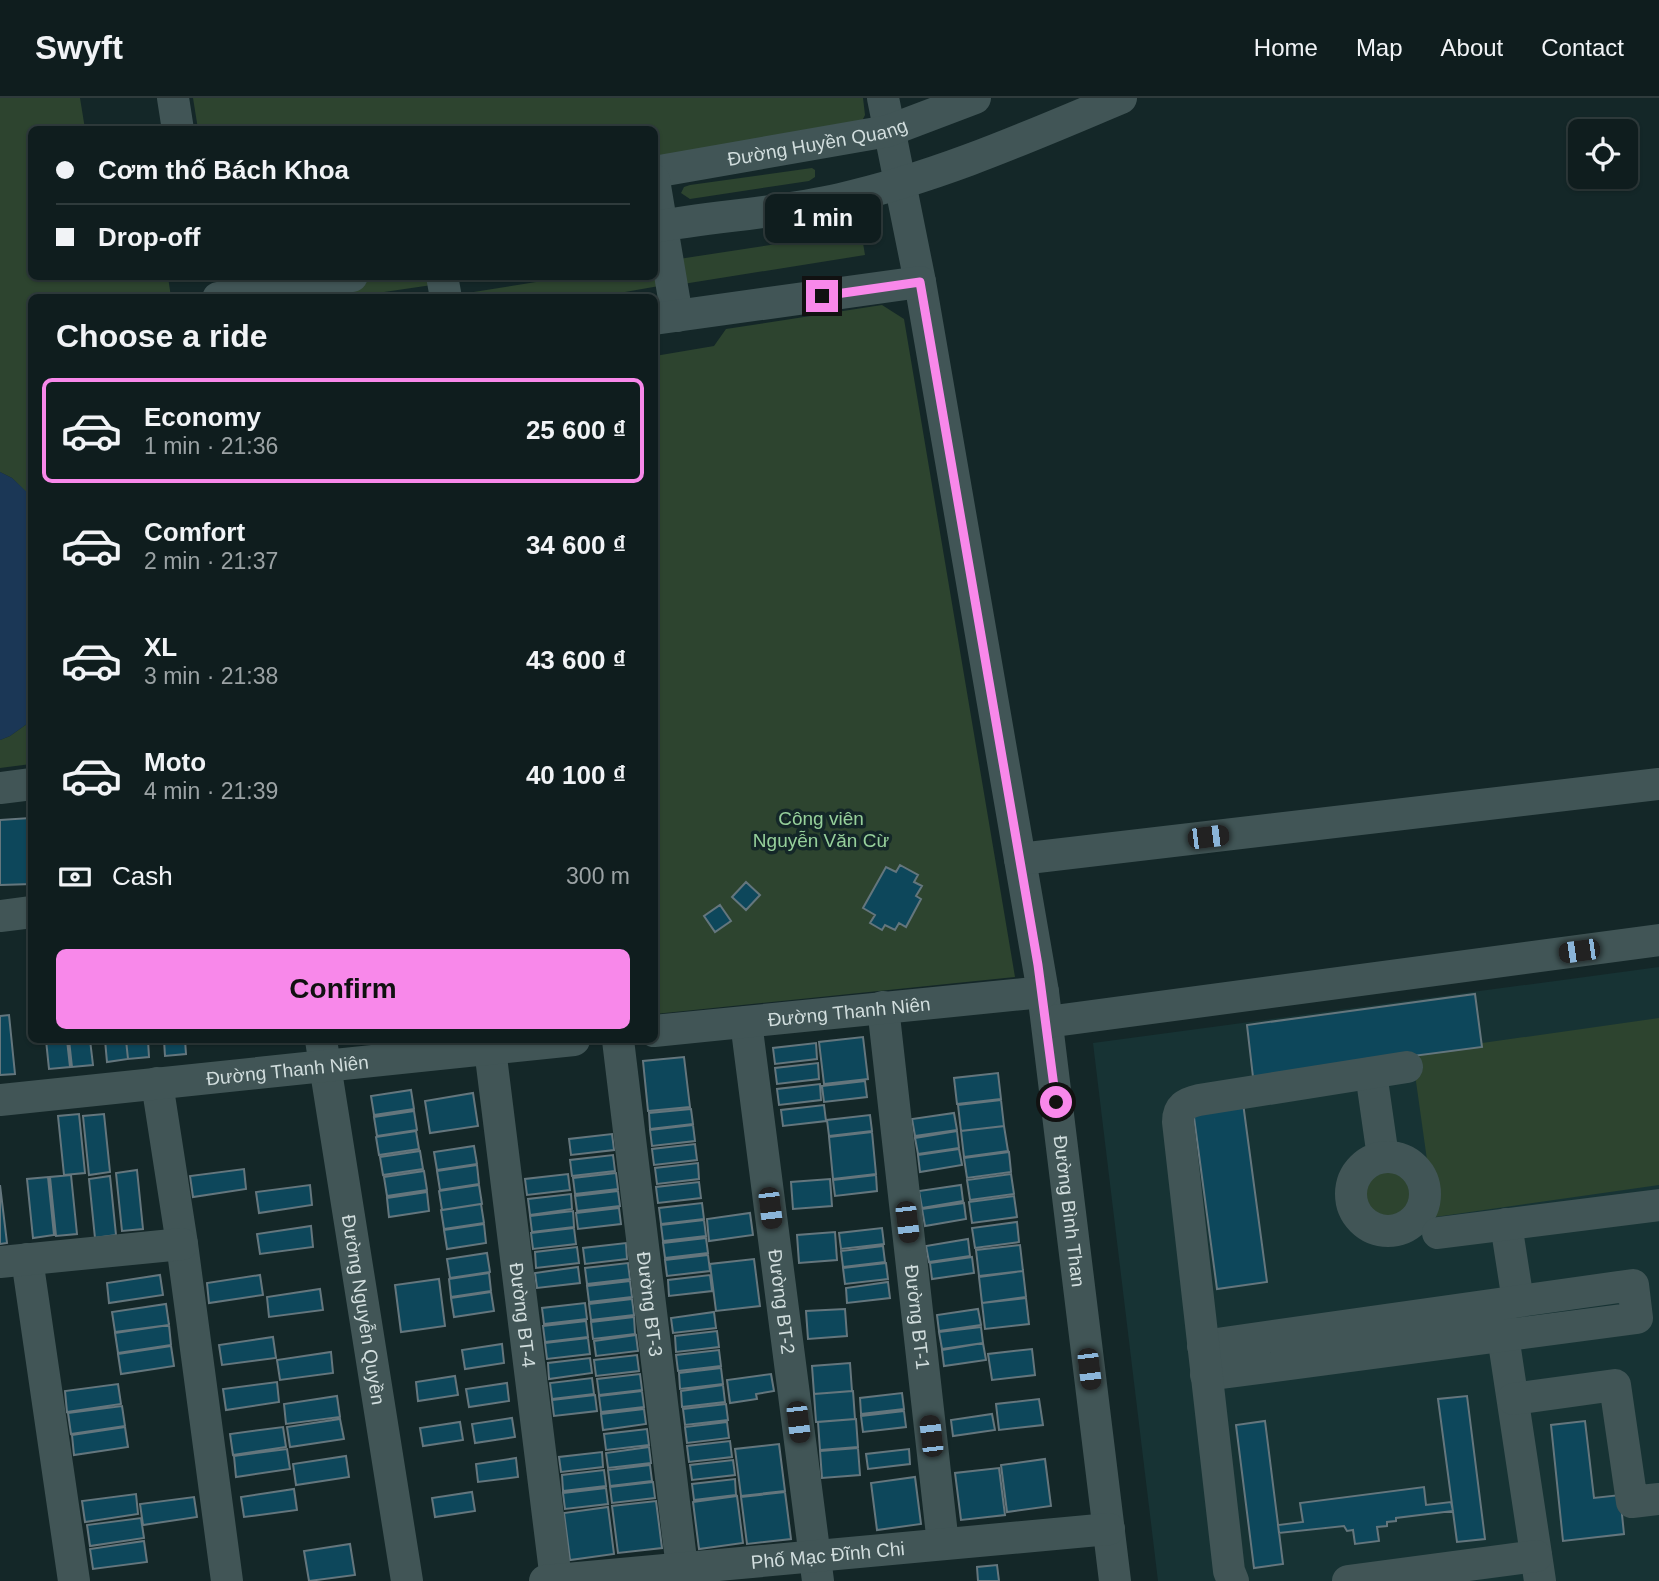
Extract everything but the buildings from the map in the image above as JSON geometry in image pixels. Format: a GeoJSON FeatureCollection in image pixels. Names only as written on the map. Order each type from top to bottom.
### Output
{"type":"FeatureCollection","features":[{"type":"Feature","properties":{"kind":"street"},"geometry":{"type":"LineString","coordinates":[[173,98],[176,126]]}},
{"type":"Feature","properties":{"kind":"street","name":"Đường Bình Than"},"geometry":{"type":"LineString","coordinates":[[883,98],[920,282],[1045,1007],[1115,1581]]}},
{"type":"Feature","properties":{"kind":"street","name":"Đường Huyền Quang"},"geometry":{"type":"LineString","coordinates":[[658,171],[888,131],[975,98]]}},
{"type":"Feature","properties":{"kind":"street"},"geometry":{"type":"LineString","coordinates":[[920,282],[666,317],[658,226],[837,200],[900,184],[962,164],[1121,98]]}},
{"type":"Feature","properties":{"kind":"street"},"geometry":{"type":"LineString","coordinates":[[242,294],[328,280]]}},
{"type":"Feature","properties":{"kind":"street"},"geometry":{"type":"LineString","coordinates":[[0,788],[28,784]]}},
{"type":"Feature","properties":{"kind":"street"},"geometry":{"type":"LineString","coordinates":[[1020,859],[1659,784]]}},
{"type":"Feature","properties":{"kind":"street"},"geometry":{"type":"LineString","coordinates":[[0,915],[28,912]]}},
{"type":"Feature","properties":{"kind":"street","name":"Đường Thanh Niên"},"geometry":{"type":"LineString","coordinates":[[658,1031],[883,1007],[1045,1007],[1659,940]]}},
{"type":"Feature","properties":{"kind":"street","name":"Đường BT-1"},"geometry":{"type":"LineString","coordinates":[[883,1007],[943,1544]]}},
{"type":"Feature","properties":{"kind":"street","name":"Đường BT-2"},"geometry":{"type":"LineString","coordinates":[[746,1022],[817,1568]]}},
{"type":"Feature","properties":{"kind":"street","name":"Đường Thanh Niên"},"geometry":{"type":"LineString","coordinates":[[0,1100],[157,1083],[323,1053],[490,1049],[546,1043]]}},
{"type":"Feature","properties":{"kind":"street","name":"Đường BT-3"},"geometry":{"type":"LineString","coordinates":[[618,1043],[682,1568]]}},
{"type":"Feature","properties":{"kind":"street","name":"Đường BT-4"},"geometry":{"type":"LineString","coordinates":[[490,1049],[550,1580]]}},
{"type":"Feature","properties":{"kind":"street","name":"Đường Nguyễn Quyền"},"geometry":{"type":"LineString","coordinates":[[323,1053],[407,1581]]}},
{"type":"Feature","properties":{"kind":"street"},"geometry":{"type":"LineString","coordinates":[[1233,1581],[1229,1571],[1178,1122],[1179,1111],[1185,1104],[1199,1100],[1407,1067]]}},
{"type":"Feature","properties":{"kind":"street"},"geometry":{"type":"LineString","coordinates":[[1371,1073],[1383,1157]]}},
{"type":"Feature","properties":{"kind":"street"},"geometry":{"type":"LineString","coordinates":[[157,1083],[182,1244],[227,1581]]}},
{"type":"Feature","properties":{"kind":"street"},"geometry":{"type":"LineString","coordinates":[[1438,1233],[1659,1205]]}},
{"type":"Feature","properties":{"kind":"street"},"geometry":{"type":"LineString","coordinates":[[1348,1581],[1538,1568],[1503,1336],[1508,1303],[1506,1224]]}},
{"type":"Feature","properties":{"kind":"street"},"geometry":{"type":"LineString","coordinates":[[74,1581],[13,1261],[182,1244]]}},
{"type":"Feature","properties":{"kind":"street"},"geometry":{"type":"LineString","coordinates":[[1633,1285],[1637,1318],[1503,1336],[1205,1360],[1508,1303],[1633,1285]]}},
{"type":"Feature","properties":{"kind":"street"},"geometry":{"type":"LineString","coordinates":[[1513,1399],[1615,1385],[1632,1502],[1659,1499]]}},
{"type":"Feature","properties":{"kind":"street","name":"Phố Mạc Đĩnh Chi"},"geometry":{"type":"LineString","coordinates":[[550,1580],[682,1568],[817,1568],[943,1544],[1109,1529]]}},
{"type":"Feature","properties":{"kind":"shaded area"},"geometry":{"type":"Polygon","coordinates":[[[1659,967],[1659,1581],[1158,1581],[1093,1043],[1659,967]]]}},
{"type":"Feature","properties":{"kind":"green space"},"geometry":{"type":"Polygon","coordinates":[[[0,98],[80,98],[85,126],[28,126],[28,280],[168,280],[171,294],[28,294],[28,494],[12,478],[0,472],[0,98]]]}},
{"type":"Feature","properties":{"kind":"green space"},"geometry":{"type":"Polygon","coordinates":[[[193,98],[863,98],[865,115],[862,121],[658,160],[658,126],[198,126],[193,98]]]}},
{"type":"Feature","properties":{"kind":"green space"},"geometry":{"type":"Polygon","coordinates":[[[812,168],[815,170],[815,177],[809,181],[690,199],[681,193],[684,187],[690,185],[812,168]]]}},
{"type":"Feature","properties":{"kind":"green space"},"geometry":{"type":"Polygon","coordinates":[[[861,231],[865,255],[683,284],[679,259],[861,231]]]}},
{"type":"Feature","properties":{"kind":"green space"},"geometry":{"type":"Polygon","coordinates":[[[371,280],[431,280],[432,285],[370,294],[282,293],[371,280]]]}},
{"type":"Feature","properties":{"kind":"green space"},"geometry":{"type":"Polygon","coordinates":[[[548,280],[656,280],[659,286],[614,294],[461,294],[548,280]]]}},
{"type":"Feature","properties":{"kind":"green space","name":"Công viên Nguyễn Văn Cừ"},"geometry":{"type":"Polygon","coordinates":[[[882,305],[904,319],[1015,977],[658,1014],[658,355],[714,346],[726,329],[882,305]]]}},
{"type":"Feature","properties":{"kind":"green space"},"geometry":{"type":"Polygon","coordinates":[[[28,723],[28,764],[0,768],[0,740],[28,723]]]}},
{"type":"Feature","properties":{"kind":"green space"},"geometry":{"type":"Polygon","coordinates":[[[1659,1018],[1659,1185],[1435,1217],[1412,1053],[1659,1018]]]}},
{"type":"Feature","properties":{"kind":"green space"},"geometry":{"type":"Polygon","coordinates":[[[1382,1164],[1394,1164],[1410,1172],[1416,1182],[1416,1206],[1410,1216],[1394,1224],[1382,1224],[1366,1216],[1358,1200],[1358,1188],[1366,1172],[1382,1164]]]}},
{"type":"Feature","properties":{"kind":"water"},"geometry":{"type":"Polygon","coordinates":[[[0,472],[12,478],[28,493],[28,723],[0,740],[0,472]]]}},
{"type":"Feature","properties":{"kind":"route"},"geometry":{"type":"LineString","coordinates":[[822,296],[920,282],[1043,992],[1056,1102]]}}]}
